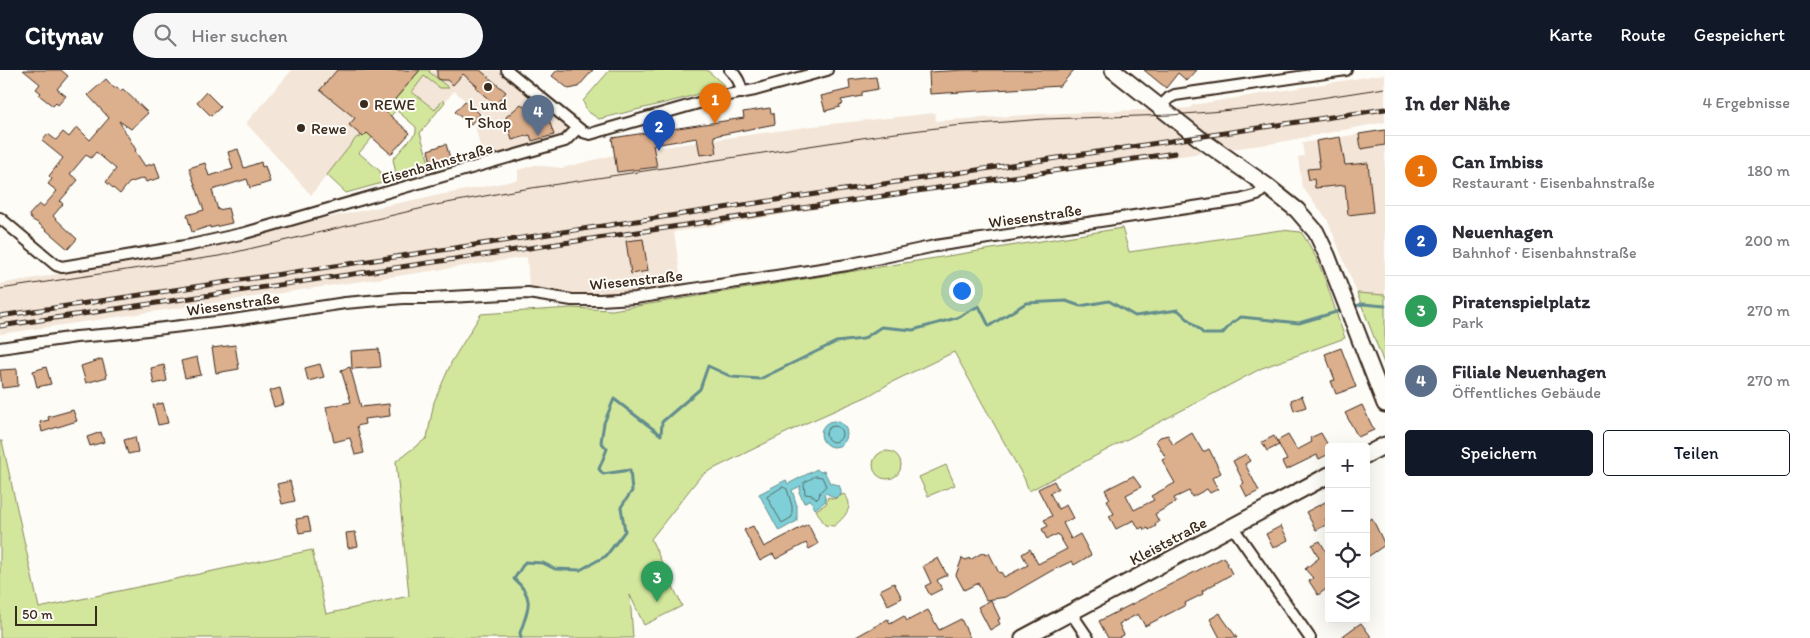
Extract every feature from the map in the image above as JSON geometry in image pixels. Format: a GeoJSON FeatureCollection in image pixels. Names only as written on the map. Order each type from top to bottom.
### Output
{"type":"FeatureCollection","features":[{"type":"Feature","properties":{"kind":"main road"},"geometry":{"type":"LineString","coordinates":[[1113,70],[1199,138],[1267,186],[1296,210],[1316,232],[1327,255],[1385,404]]}},
{"type":"Feature","properties":{"kind":"main road"},"geometry":{"type":"LineString","coordinates":[[1370,453],[1385,445]]}},
{"type":"Feature","properties":{"kind":"main road","name":"Kleiststraße"},"geometry":{"type":"LineString","coordinates":[[1023,638],[1325,477]]}},
{"type":"Feature","properties":{"kind":"street"},"geometry":{"type":"LineString","coordinates":[[508,70],[583,132],[590,134],[724,96],[827,70]]}},
{"type":"Feature","properties":{"kind":"street"},"geometry":{"type":"LineString","coordinates":[[730,70],[740,82],[742,93]]}},
{"type":"Feature","properties":{"kind":"street"},"geometry":{"type":"LineString","coordinates":[[1160,107],[1175,95],[1346,70]]}},
{"type":"Feature","properties":{"kind":"street","name":"Eisenbahnstraße"},"geometry":{"type":"LineString","coordinates":[[0,218],[47,258],[62,267],[245,233],[565,141],[578,128]]}},
{"type":"Feature","properties":{"kind":"street","name":"Wiesenstraße"},"geometry":{"type":"LineString","coordinates":[[0,348],[76,337],[233,320],[345,303],[403,298],[528,293],[572,300],[635,298],[847,265],[935,246],[1240,200],[1257,195],[1267,186]]}},
{"type":"Feature","properties":{"kind":"street"},"geometry":{"type":"LineString","coordinates":[[1232,526],[1310,638]]}},
{"type":"Feature","properties":{"kind":"street"},"geometry":{"type":"LineString","coordinates":[[1071,612],[1088,638]]}},
{"type":"Feature","properties":{"kind":"shaded area"},"geometry":{"type":"Polygon","coordinates":[[[292,70],[498,70],[566,127],[566,133],[565,137],[484,162],[475,126],[487,118],[454,91],[437,112],[412,92],[358,153],[350,147],[311,195],[246,123],[292,70]]]}},
{"type":"Feature","properties":{"kind":"shaded area"},"geometry":{"type":"Polygon","coordinates":[[[1385,74],[1385,122],[1275,143],[941,189],[674,232],[682,288],[593,296],[529,286],[527,257],[0,334],[0,284],[518,180],[518,170],[535,165],[562,168],[614,155],[612,138],[653,132],[656,148],[813,126],[935,113],[936,121],[1043,114],[1190,108],[1193,105],[1385,74]]]}},
{"type":"Feature","properties":{"kind":"shaded area"},"geometry":{"type":"Polygon","coordinates":[[[1385,130],[1385,295],[1357,293],[1327,219],[1302,187],[1298,157],[1304,156],[1302,143],[1385,130]]]}},
{"type":"Feature","properties":{"kind":"green space"},"geometry":{"type":"Polygon","coordinates":[[[420,70],[430,70],[429,72],[449,88],[440,88],[424,76],[412,92],[435,110],[443,100],[445,102],[420,133],[431,169],[397,179],[393,159],[416,133],[416,127],[396,110],[359,153],[380,171],[382,183],[346,193],[327,175],[357,137],[364,136],[420,70]]]}},
{"type":"Feature","properties":{"kind":"green space"},"geometry":{"type":"Polygon","coordinates":[[[610,70],[707,70],[725,86],[599,119],[587,111],[583,101],[610,70]]]}},
{"type":"Feature","properties":{"kind":"green space"},"geometry":{"type":"Polygon","coordinates":[[[1122,228],[1129,252],[1281,230],[1301,232],[1321,269],[1345,338],[1262,368],[1029,491],[1024,478],[954,352],[892,382],[868,396],[804,424],[705,473],[699,478],[651,539],[682,606],[644,625],[630,595],[633,638],[0,638],[0,441],[2,441],[39,608],[312,550],[326,614],[409,596],[396,461],[427,438],[434,402],[452,361],[481,314],[571,308],[612,310],[1122,228]]]}},
{"type":"Feature","properties":{"kind":"green space"},"geometry":{"type":"Polygon","coordinates":[[[1357,293],[1385,295],[1385,366],[1357,293]]]}},
{"type":"Feature","properties":{"kind":"green space"},"geometry":{"type":"Polygon","coordinates":[[[887,451],[897,455],[901,465],[897,475],[887,479],[877,475],[873,465],[877,455],[887,451]]]}},
{"type":"Feature","properties":{"kind":"green space"},"geometry":{"type":"Polygon","coordinates":[[[946,465],[955,485],[928,496],[919,477],[946,465]]]}},
{"type":"Feature","properties":{"kind":"green space"},"geometry":{"type":"Polygon","coordinates":[[[844,494],[849,503],[847,512],[834,526],[825,525],[816,510],[826,504],[828,497],[834,499],[844,494]]]}},
{"type":"Feature","properties":{"kind":"water"},"geometry":{"type":"Polygon","coordinates":[[[834,421],[843,425],[847,434],[843,443],[834,447],[825,443],[821,434],[825,425],[834,421]]]}},
{"type":"Feature","properties":{"kind":"water"},"geometry":{"type":"Polygon","coordinates":[[[817,469],[820,472],[824,471],[830,483],[839,485],[841,495],[835,498],[826,493],[824,494],[826,501],[815,509],[810,499],[804,503],[799,492],[801,486],[792,490],[797,506],[797,521],[779,531],[759,494],[786,480],[788,484],[817,469]]]}},
{"type":"Feature","properties":{"kind":"building"},"geometry":{"type":"Polygon","coordinates":[[[23,70],[61,70],[68,76],[57,89],[66,96],[58,105],[56,103],[53,106],[39,95],[41,93],[36,89],[40,84],[23,70]]]}},
{"type":"Feature","properties":{"kind":"building","name":"REWE"},"geometry":{"type":"Polygon","coordinates":[[[337,70],[420,70],[385,111],[410,133],[391,154],[367,133],[363,137],[349,125],[355,118],[320,90],[337,70]]]}},
{"type":"Feature","properties":{"kind":"building"},"geometry":{"type":"Polygon","coordinates":[[[437,70],[480,70],[506,92],[497,103],[493,103],[463,74],[453,85],[447,80],[440,80],[437,77],[437,70]]]}},
{"type":"Feature","properties":{"kind":"building"},"geometry":{"type":"Polygon","coordinates":[[[557,70],[593,70],[578,87],[569,89],[552,76],[557,70]]]}},
{"type":"Feature","properties":{"kind":"building"},"geometry":{"type":"Polygon","coordinates":[[[1074,70],[1060,86],[930,94],[929,72],[1074,70]]]}},
{"type":"Feature","properties":{"kind":"building"},"geometry":{"type":"Polygon","coordinates":[[[1144,70],[1197,70],[1187,81],[1178,73],[1166,88],[1144,70]]]}},
{"type":"Feature","properties":{"kind":"building"},"geometry":{"type":"Polygon","coordinates":[[[876,77],[878,89],[862,92],[862,96],[841,100],[843,104],[839,105],[840,107],[825,111],[821,96],[850,89],[849,80],[876,77]]]}},
{"type":"Feature","properties":{"kind":"building"},"geometry":{"type":"Polygon","coordinates":[[[106,79],[114,88],[117,87],[120,91],[123,89],[148,113],[131,129],[119,121],[145,166],[155,163],[160,178],[146,182],[144,178],[129,183],[120,194],[106,182],[116,169],[96,152],[91,158],[86,155],[70,174],[78,180],[60,201],[63,204],[53,216],[77,239],[68,249],[31,219],[29,215],[39,204],[43,207],[57,191],[48,184],[52,179],[49,176],[63,158],[42,141],[48,134],[56,140],[63,132],[69,137],[77,127],[90,140],[109,118],[88,95],[106,79]]]}},
{"type":"Feature","properties":{"kind":"building"},"geometry":{"type":"Polygon","coordinates":[[[206,92],[221,107],[211,116],[197,102],[206,92]]]}},
{"type":"Feature","properties":{"kind":"building"},"geometry":{"type":"Polygon","coordinates":[[[465,101],[480,114],[470,125],[455,112],[465,101]]]}},
{"type":"Feature","properties":{"kind":"building"},"geometry":{"type":"Polygon","coordinates":[[[521,104],[542,122],[549,120],[554,135],[532,141],[530,135],[512,140],[506,117],[521,104]]]}},
{"type":"Feature","properties":{"kind":"building"},"geometry":{"type":"Polygon","coordinates":[[[770,108],[771,113],[774,113],[775,124],[714,136],[717,153],[700,155],[697,138],[653,145],[657,167],[617,172],[612,138],[744,118],[743,112],[770,108]]]}},
{"type":"Feature","properties":{"kind":"building"},"geometry":{"type":"Polygon","coordinates":[[[1385,130],[1385,145],[1361,149],[1359,134],[1385,130]]]}},
{"type":"Feature","properties":{"kind":"building"},"geometry":{"type":"Polygon","coordinates":[[[1340,137],[1345,165],[1368,163],[1373,212],[1348,215],[1345,185],[1315,188],[1314,179],[1309,180],[1307,169],[1320,168],[1316,141],[1340,137]]]}},
{"type":"Feature","properties":{"kind":"building"},"geometry":{"type":"Polygon","coordinates":[[[446,144],[450,158],[431,163],[428,150],[446,144]]]}},
{"type":"Feature","properties":{"kind":"building"},"geometry":{"type":"Polygon","coordinates":[[[238,149],[244,168],[261,162],[262,167],[265,166],[270,182],[250,188],[247,179],[212,190],[218,210],[228,208],[232,223],[210,228],[210,226],[192,232],[187,215],[204,210],[189,168],[205,163],[209,176],[233,169],[228,152],[238,149]]]}},
{"type":"Feature","properties":{"kind":"building"},"geometry":{"type":"Polygon","coordinates":[[[643,239],[648,271],[631,274],[626,241],[643,239]]]}},
{"type":"Feature","properties":{"kind":"building"},"geometry":{"type":"Polygon","coordinates":[[[235,345],[239,369],[216,373],[212,348],[235,345]]]}},
{"type":"Feature","properties":{"kind":"building"},"geometry":{"type":"Polygon","coordinates":[[[1341,348],[1356,387],[1336,394],[1331,381],[1335,380],[1325,354],[1341,348]]]}},
{"type":"Feature","properties":{"kind":"building"},"geometry":{"type":"Polygon","coordinates":[[[379,349],[381,367],[352,369],[351,351],[379,349]]]}},
{"type":"Feature","properties":{"kind":"building"},"geometry":{"type":"Polygon","coordinates":[[[197,357],[201,375],[185,378],[181,361],[197,357]]]}},
{"type":"Feature","properties":{"kind":"building"},"geometry":{"type":"Polygon","coordinates":[[[102,359],[107,377],[86,383],[81,366],[102,359]]]}},
{"type":"Feature","properties":{"kind":"building"},"geometry":{"type":"Polygon","coordinates":[[[320,364],[324,377],[308,381],[305,368],[320,364]]]}},
{"type":"Feature","properties":{"kind":"building"},"geometry":{"type":"Polygon","coordinates":[[[164,365],[167,381],[154,384],[151,368],[164,365]]]}},
{"type":"Feature","properties":{"kind":"building"},"geometry":{"type":"Polygon","coordinates":[[[46,367],[51,384],[37,387],[33,371],[46,367]]]}},
{"type":"Feature","properties":{"kind":"building"},"geometry":{"type":"Polygon","coordinates":[[[350,367],[361,407],[389,404],[390,416],[364,419],[365,424],[357,426],[364,453],[355,455],[350,438],[334,442],[326,407],[351,402],[341,370],[350,367]]]}},
{"type":"Feature","properties":{"kind":"building"},"geometry":{"type":"Polygon","coordinates":[[[17,369],[18,386],[2,388],[0,370],[17,369]]]}},
{"type":"Feature","properties":{"kind":"building"},"geometry":{"type":"Polygon","coordinates":[[[280,388],[284,404],[274,407],[269,391],[280,388]]]}},
{"type":"Feature","properties":{"kind":"building"},"geometry":{"type":"Polygon","coordinates":[[[1302,396],[1306,407],[1294,411],[1291,400],[1302,396]]]}},
{"type":"Feature","properties":{"kind":"building"},"geometry":{"type":"Polygon","coordinates":[[[163,403],[168,423],[158,425],[153,405],[163,403]]]}},
{"type":"Feature","properties":{"kind":"building"},"geometry":{"type":"Polygon","coordinates":[[[1362,405],[1374,430],[1358,437],[1345,413],[1362,405]]]}},
{"type":"Feature","properties":{"kind":"building"},"geometry":{"type":"Polygon","coordinates":[[[73,410],[77,421],[42,432],[40,422],[49,420],[48,417],[73,410]]]}},
{"type":"Feature","properties":{"kind":"building"},"geometry":{"type":"Polygon","coordinates":[[[101,432],[104,442],[90,446],[87,437],[101,432]]]}},
{"type":"Feature","properties":{"kind":"building"},"geometry":{"type":"Polygon","coordinates":[[[1192,433],[1203,452],[1209,449],[1221,473],[1212,478],[1218,489],[1210,493],[1207,489],[1192,497],[1189,491],[1174,498],[1176,502],[1155,514],[1159,522],[1149,530],[1148,528],[1144,530],[1143,527],[1139,529],[1134,520],[1116,529],[1109,516],[1114,514],[1107,500],[1110,499],[1105,490],[1133,476],[1141,487],[1126,495],[1134,510],[1154,500],[1151,496],[1175,483],[1162,460],[1166,458],[1156,441],[1160,437],[1168,435],[1173,445],[1192,433]]]}},
{"type":"Feature","properties":{"kind":"building"},"geometry":{"type":"Polygon","coordinates":[[[1321,433],[1327,443],[1325,443],[1325,456],[1319,459],[1317,455],[1286,470],[1282,462],[1287,460],[1277,441],[1288,435],[1297,450],[1312,442],[1310,438],[1321,433]]]}},
{"type":"Feature","properties":{"kind":"building"},"geometry":{"type":"Polygon","coordinates":[[[1274,436],[1279,445],[1267,451],[1262,442],[1274,436]]]}},
{"type":"Feature","properties":{"kind":"building"},"geometry":{"type":"Polygon","coordinates":[[[135,437],[138,452],[128,454],[124,440],[135,437]]]}},
{"type":"Feature","properties":{"kind":"building"},"geometry":{"type":"Polygon","coordinates":[[[1246,454],[1250,461],[1245,464],[1259,491],[1247,497],[1241,485],[1244,483],[1233,461],[1246,454]]]}},
{"type":"Feature","properties":{"kind":"building"},"geometry":{"type":"Polygon","coordinates":[[[290,481],[295,501],[282,504],[277,484],[290,481]]]}},
{"type":"Feature","properties":{"kind":"building"},"geometry":{"type":"Polygon","coordinates":[[[1054,481],[1058,489],[1050,493],[1058,509],[1066,505],[1073,518],[1063,523],[1071,539],[1080,534],[1091,555],[1074,565],[1072,561],[1051,571],[1006,597],[986,600],[978,583],[964,590],[956,575],[962,558],[966,560],[969,558],[970,560],[980,554],[984,553],[985,555],[989,553],[999,573],[1001,572],[1004,577],[1028,565],[1022,554],[1030,549],[1038,564],[1067,549],[1058,534],[1047,539],[1042,529],[1048,526],[1044,520],[1052,516],[1038,489],[1054,481]]]}},
{"type":"Feature","properties":{"kind":"building"},"geometry":{"type":"Polygon","coordinates":[[[1325,502],[1325,526],[1316,530],[1306,512],[1325,502]]]}},
{"type":"Feature","properties":{"kind":"building"},"geometry":{"type":"Polygon","coordinates":[[[308,517],[311,531],[299,533],[296,519],[308,517]]]}},
{"type":"Feature","properties":{"kind":"building"},"geometry":{"type":"Polygon","coordinates":[[[1372,518],[1385,545],[1370,555],[1370,533],[1370,519],[1372,518]]]}},
{"type":"Feature","properties":{"kind":"building"},"geometry":{"type":"Polygon","coordinates":[[[808,524],[818,544],[809,549],[806,543],[776,559],[773,554],[760,561],[744,530],[753,526],[764,547],[808,524]]]}},
{"type":"Feature","properties":{"kind":"building"},"geometry":{"type":"Polygon","coordinates":[[[1281,526],[1288,540],[1273,548],[1266,534],[1281,526]]]}},
{"type":"Feature","properties":{"kind":"building"},"geometry":{"type":"Polygon","coordinates":[[[355,532],[358,546],[348,548],[346,533],[355,532]]]}},
{"type":"Feature","properties":{"kind":"building"},"geometry":{"type":"Polygon","coordinates":[[[1320,541],[1325,550],[1325,590],[1318,595],[1309,581],[1313,578],[1305,569],[1319,558],[1312,545],[1320,541]]]}},
{"type":"Feature","properties":{"kind":"building"},"geometry":{"type":"Polygon","coordinates":[[[1224,557],[1232,574],[1202,591],[1203,594],[1185,603],[1186,605],[1145,626],[1138,614],[1119,624],[1124,635],[1118,638],[1108,638],[1099,621],[1224,557]]]}},
{"type":"Feature","properties":{"kind":"building"},"geometry":{"type":"Polygon","coordinates":[[[938,558],[947,575],[937,580],[942,589],[930,595],[925,586],[931,583],[923,566],[938,558]]]}},
{"type":"Feature","properties":{"kind":"building"},"geometry":{"type":"Polygon","coordinates":[[[894,583],[902,598],[888,605],[880,590],[894,583]]]}},
{"type":"Feature","properties":{"kind":"building"},"geometry":{"type":"Polygon","coordinates":[[[991,600],[1000,619],[998,620],[1000,624],[990,630],[978,607],[991,600]]]}},
{"type":"Feature","properties":{"kind":"building"},"geometry":{"type":"Polygon","coordinates":[[[928,610],[939,630],[961,619],[970,638],[854,638],[888,619],[890,624],[904,616],[907,621],[928,610]]]}},
{"type":"Feature","properties":{"kind":"building"},"geometry":{"type":"Polygon","coordinates":[[[1220,613],[1237,638],[1220,638],[1210,619],[1220,613]]]}},
{"type":"Feature","properties":{"kind":"building"},"geometry":{"type":"Polygon","coordinates":[[[1361,623],[1372,638],[1340,638],[1361,623]]]}},
{"type":"Feature","properties":{"kind":"waterway"},"geometry":{"type":"LineString","coordinates":[[521,638],[520,633],[527,610],[528,598],[514,579],[525,562],[543,563],[555,569],[580,570],[606,556],[625,531],[621,507],[632,491],[630,470],[603,474],[599,469],[607,449],[601,442],[604,423],[614,399],[661,435],[662,422],[700,389],[708,366],[732,377],[760,379],[836,342],[863,339],[881,327],[913,330],[956,318],[979,306],[989,326],[1026,303],[1066,301],[1080,306],[1109,301],[1135,316],[1178,310],[1204,334],[1222,334],[1232,323],[1241,317],[1299,323],[1343,310]]}},
{"type":"Feature","properties":{"kind":"waterway"},"geometry":{"type":"LineString","coordinates":[[1351,307],[1363,304],[1385,306]]}},
{"type":"Feature","properties":{"kind":"tram line"},"geometry":{"type":"LineString","coordinates":[[0,289],[219,256],[436,205],[512,191],[888,134],[953,126],[1044,119],[1171,115],[1222,111],[1276,105],[1385,88]]}},
{"type":"Feature","properties":{"kind":"railway"},"geometry":{"type":"LineString","coordinates":[[0,316],[1385,109]]}},
{"type":"Feature","properties":{"kind":"railway"},"geometry":{"type":"LineString","coordinates":[[0,326],[1175,153]]}},
{"type":"Feature","properties":{"kind":"place","name":"L und T Shop"},"geometry":{"type":"Point","coordinates":[488,87]}},
{"type":"Feature","properties":{"kind":"place","name":"REWE"},"geometry":{"type":"Point","coordinates":[364,104]}},
{"type":"Feature","properties":{"kind":"place","name":"Can Imbiss"},"geometry":{"type":"Point","coordinates":[715,124]}},
{"type":"Feature","properties":{"kind":"place","name":"Rewe"},"geometry":{"type":"Point","coordinates":[301,128]}},
{"type":"Feature","properties":{"kind":"place","name":"Filiale Neuenhagen"},"geometry":{"type":"Point","coordinates":[538,136]}},
{"type":"Feature","properties":{"kind":"place","name":"Neuenhagen"},"geometry":{"type":"Point","coordinates":[659,151]}},
{"type":"Feature","properties":{"kind":"place","name":"Piratenspielplatz"},"geometry":{"type":"Point","coordinates":[657,602]}}]}
